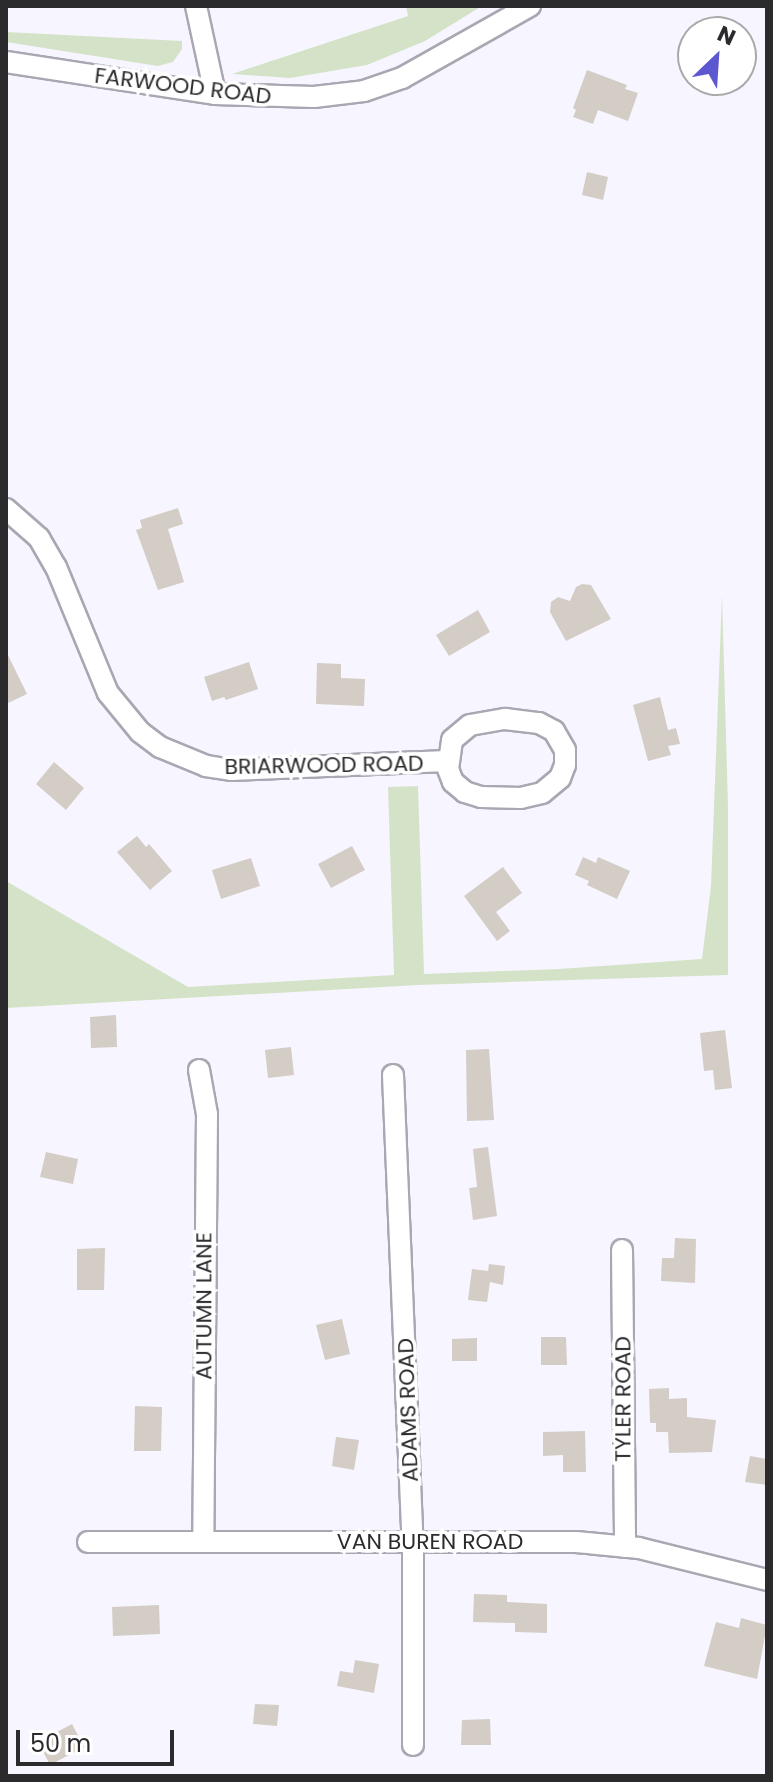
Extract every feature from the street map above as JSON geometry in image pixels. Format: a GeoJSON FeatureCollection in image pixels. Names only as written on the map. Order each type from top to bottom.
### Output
{"type":"FeatureCollection","features":[{"type":"Feature","properties":{"kind":"street"},"geometry":{"type":"LineString","coordinates":[[196,6],[215,94]]}},
{"type":"Feature","properties":{"kind":"street","name":"FARWOOD ROAD"},"geometry":{"type":"LineString","coordinates":[[6,62],[215,94],[281,99],[364,91],[421,69],[499,20],[530,6]]}},
{"type":"Feature","properties":{"kind":"street","name":"BRIARWOOD ROAD"},"geometry":{"type":"LineString","coordinates":[[6,509],[39,538],[56,567],[108,693],[140,732],[160,747],[182,758],[231,770],[447,761]]}},
{"type":"Feature","properties":{"kind":"street","name":"BRIARWOOD ROAD"},"geometry":{"type":"LineString","coordinates":[[505,719],[547,726],[562,743],[565,757],[564,772],[550,789],[508,799],[465,792],[453,782],[447,761],[452,740],[463,729],[505,719]]}},
{"type":"Feature","properties":{"kind":"street","name":"AUTUMN LANE"},"geometry":{"type":"LineString","coordinates":[[199,1070],[207,1114],[203,1542]]}},
{"type":"Feature","properties":{"kind":"street","name":"ADAMS ROAD"},"geometry":{"type":"LineString","coordinates":[[393,1075],[413,1543],[413,1745]]}},
{"type":"Feature","properties":{"kind":"street","name":"TYLER ROAD"},"geometry":{"type":"LineString","coordinates":[[622,1250],[625,1547]]}},
{"type":"Feature","properties":{"kind":"street","name":"VAN BUREN ROAD"},"geometry":{"type":"LineString","coordinates":[[88,1542],[576,1542],[625,1547],[767,1580]]}},
{"type":"Feature","properties":{"kind":"green space"},"geometry":{"type":"Polygon","coordinates":[[[406,6],[482,6],[425,41],[367,65],[290,78],[232,74],[408,16],[406,6]]]}},
{"type":"Feature","properties":{"kind":"green space"},"geometry":{"type":"Polygon","coordinates":[[[6,32],[182,41],[182,49],[173,62],[158,66],[6,42],[6,32]]]}},
{"type":"Feature","properties":{"kind":"green space"},"geometry":{"type":"Polygon","coordinates":[[[722,595],[728,807],[728,975],[418,985],[6,1008],[6,881],[188,987],[394,975],[388,787],[418,786],[424,974],[702,959],[711,886],[722,595]]]}},
{"type":"Feature","properties":{"kind":"building"},"geometry":{"type":"Polygon","coordinates":[[[587,70],[627,85],[625,89],[638,93],[628,121],[598,110],[593,124],[573,117],[576,110],[573,108],[587,70]]]}},
{"type":"Feature","properties":{"kind":"building"},"geometry":{"type":"Polygon","coordinates":[[[587,172],[608,177],[603,200],[582,195],[587,172]]]}},
{"type":"Feature","properties":{"kind":"building"},"geometry":{"type":"Polygon","coordinates":[[[178,508],[183,524],[168,529],[184,582],[158,590],[136,530],[142,528],[140,520],[178,508]]]}},
{"type":"Feature","properties":{"kind":"building"},"geometry":{"type":"Polygon","coordinates":[[[591,585],[611,619],[566,641],[550,612],[551,602],[558,597],[570,601],[576,587],[591,585]]]}},
{"type":"Feature","properties":{"kind":"building"},"geometry":{"type":"Polygon","coordinates":[[[478,610],[490,632],[449,656],[436,635],[478,610]]]}},
{"type":"Feature","properties":{"kind":"building"},"geometry":{"type":"Polygon","coordinates":[[[6,651],[27,694],[6,704],[6,651]]]}},
{"type":"Feature","properties":{"kind":"building"},"geometry":{"type":"Polygon","coordinates":[[[249,662],[258,689],[226,700],[224,697],[212,701],[204,677],[249,662]]]}},
{"type":"Feature","properties":{"kind":"building"},"geometry":{"type":"Polygon","coordinates":[[[317,663],[341,664],[341,678],[365,679],[364,706],[316,704],[317,663]]]}},
{"type":"Feature","properties":{"kind":"building"},"geometry":{"type":"Polygon","coordinates":[[[660,697],[668,730],[676,728],[680,744],[668,746],[671,755],[648,761],[633,705],[660,697]]]}},
{"type":"Feature","properties":{"kind":"building"},"geometry":{"type":"Polygon","coordinates":[[[54,762],[84,788],[66,810],[36,784],[54,762]]]}},
{"type":"Feature","properties":{"kind":"building"},"geometry":{"type":"Polygon","coordinates":[[[137,836],[146,847],[149,844],[172,871],[150,890],[117,852],[137,836]]]}},
{"type":"Feature","properties":{"kind":"building"},"geometry":{"type":"Polygon","coordinates":[[[352,846],[365,870],[331,888],[318,864],[352,846]]]}},
{"type":"Feature","properties":{"kind":"building"},"geometry":{"type":"Polygon","coordinates":[[[583,857],[596,863],[598,857],[630,871],[617,899],[587,885],[589,881],[575,875],[583,857]]]}},
{"type":"Feature","properties":{"kind":"building"},"geometry":{"type":"Polygon","coordinates":[[[251,858],[260,886],[221,899],[212,870],[251,858]]]}},
{"type":"Feature","properties":{"kind":"building"},"geometry":{"type":"Polygon","coordinates":[[[503,867],[522,893],[496,912],[510,931],[497,941],[464,896],[503,867]]]}},
{"type":"Feature","properties":{"kind":"building"},"geometry":{"type":"Polygon","coordinates":[[[116,1015],[117,1047],[91,1048],[90,1017],[116,1015]]]}},
{"type":"Feature","properties":{"kind":"building"},"geometry":{"type":"Polygon","coordinates":[[[725,1030],[732,1088],[715,1090],[713,1070],[704,1071],[700,1033],[725,1030]]]}},
{"type":"Feature","properties":{"kind":"building"},"geometry":{"type":"Polygon","coordinates":[[[291,1047],[294,1075],[268,1078],[265,1050],[291,1047]]]}},
{"type":"Feature","properties":{"kind":"building"},"geometry":{"type":"Polygon","coordinates":[[[489,1049],[494,1120],[467,1121],[466,1050],[489,1049]]]}},
{"type":"Feature","properties":{"kind":"building"},"geometry":{"type":"Polygon","coordinates":[[[488,1147],[497,1216],[473,1220],[469,1188],[477,1187],[473,1149],[488,1147]]]}},
{"type":"Feature","properties":{"kind":"building"},"geometry":{"type":"Polygon","coordinates":[[[46,1152],[78,1159],[73,1184],[40,1177],[46,1152]]]}},
{"type":"Feature","properties":{"kind":"building"},"geometry":{"type":"Polygon","coordinates":[[[675,1238],[696,1239],[695,1283],[661,1281],[662,1258],[674,1258],[675,1238]]]}},
{"type":"Feature","properties":{"kind":"building"},"geometry":{"type":"Polygon","coordinates":[[[105,1248],[104,1290],[77,1290],[77,1249],[105,1248]]]}},
{"type":"Feature","properties":{"kind":"building"},"geometry":{"type":"Polygon","coordinates":[[[489,1264],[505,1266],[503,1285],[490,1282],[487,1302],[468,1300],[472,1269],[488,1271],[489,1264]]]}},
{"type":"Feature","properties":{"kind":"building"},"geometry":{"type":"Polygon","coordinates":[[[342,1319],[350,1354],[325,1360],[316,1325],[342,1319]]]}},
{"type":"Feature","properties":{"kind":"building"},"geometry":{"type":"Polygon","coordinates":[[[541,1337],[566,1337],[567,1365],[541,1365],[541,1337]]]}},
{"type":"Feature","properties":{"kind":"building"},"geometry":{"type":"Polygon","coordinates":[[[477,1338],[477,1361],[452,1361],[452,1339],[477,1338]]]}},
{"type":"Feature","properties":{"kind":"building"},"geometry":{"type":"Polygon","coordinates":[[[669,1388],[669,1399],[687,1398],[687,1417],[716,1420],[712,1452],[669,1453],[668,1432],[656,1432],[656,1423],[650,1423],[649,1389],[669,1388]]]}},
{"type":"Feature","properties":{"kind":"building"},"geometry":{"type":"Polygon","coordinates":[[[135,1406],[162,1407],[161,1451],[134,1451],[135,1406]]]}},
{"type":"Feature","properties":{"kind":"building"},"geometry":{"type":"Polygon","coordinates":[[[585,1431],[586,1472],[563,1472],[563,1455],[543,1456],[543,1432],[585,1431]]]}},
{"type":"Feature","properties":{"kind":"building"},"geometry":{"type":"Polygon","coordinates":[[[336,1437],[359,1440],[354,1470],[332,1466],[336,1437]]]}},
{"type":"Feature","properties":{"kind":"building"},"geometry":{"type":"Polygon","coordinates":[[[750,1456],[767,1459],[767,1485],[745,1482],[750,1456]]]}},
{"type":"Feature","properties":{"kind":"building"},"geometry":{"type":"Polygon","coordinates":[[[474,1594],[507,1595],[507,1602],[547,1604],[547,1633],[515,1632],[515,1623],[473,1622],[474,1594]]]}},
{"type":"Feature","properties":{"kind":"building"},"geometry":{"type":"Polygon","coordinates":[[[159,1605],[160,1634],[113,1636],[112,1607],[159,1605]]]}},
{"type":"Feature","properties":{"kind":"building"},"geometry":{"type":"Polygon","coordinates":[[[741,1618],[767,1625],[757,1679],[704,1666],[716,1622],[739,1628],[741,1618]]]}},
{"type":"Feature","properties":{"kind":"building"},"geometry":{"type":"Polygon","coordinates":[[[355,1660],[379,1664],[374,1693],[337,1686],[340,1671],[353,1673],[355,1660]]]}},
{"type":"Feature","properties":{"kind":"building"},"geometry":{"type":"Polygon","coordinates":[[[255,1704],[279,1705],[277,1726],[253,1724],[255,1704]]]}},
{"type":"Feature","properties":{"kind":"building"},"geometry":{"type":"Polygon","coordinates":[[[490,1719],[491,1745],[461,1745],[462,1720],[490,1719]]]}},
{"type":"Feature","properties":{"kind":"building"},"geometry":{"type":"Polygon","coordinates":[[[72,1724],[84,1747],[50,1765],[38,1742],[72,1724]]]}}]}
